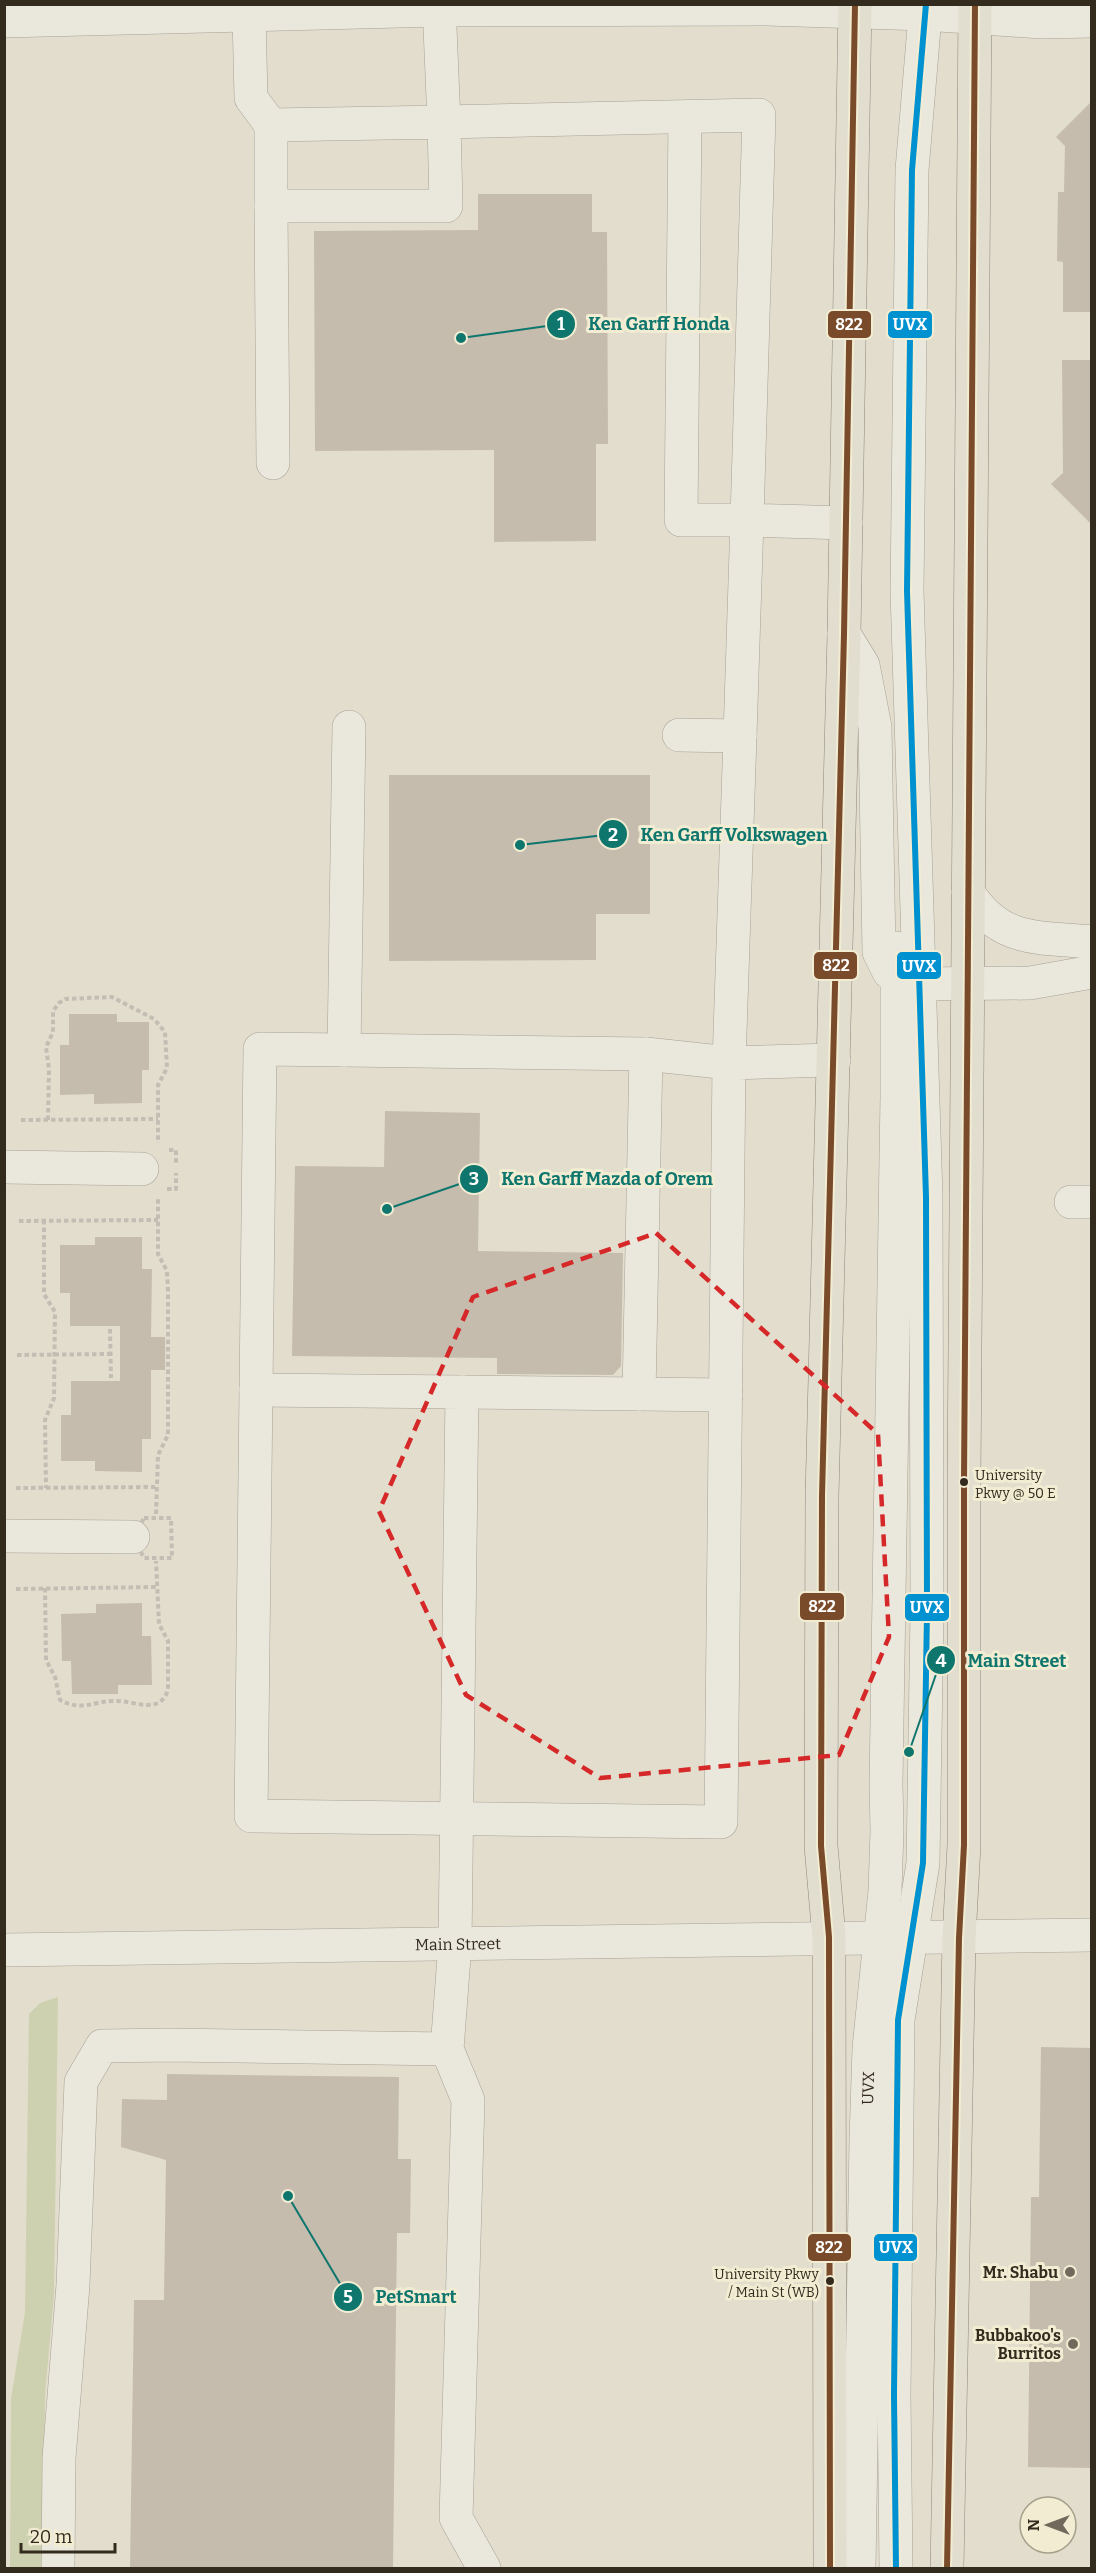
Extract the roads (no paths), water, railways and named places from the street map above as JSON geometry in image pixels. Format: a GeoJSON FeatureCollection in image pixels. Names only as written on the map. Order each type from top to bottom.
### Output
{"type":"FeatureCollection","features":[{"type":"Feature","properties":{"kind":"main road"},"geometry":{"type":"LineString","coordinates":[[830,2568],[829,1937],[821,1846],[822,1496],[844,634],[855,8]]}},
{"type":"Feature","properties":{"kind":"main road"},"geometry":{"type":"LineString","coordinates":[[947,2568],[959,1938],[964,1845],[964,1468],[975,11]]}},
{"type":"Feature","properties":{"kind":"street"},"geometry":{"type":"LineString","coordinates":[[272,206],[446,206],[439,7]]}},
{"type":"Feature","properties":{"kind":"street"},"geometry":{"type":"LineString","coordinates":[[4,21],[249,15],[439,7],[916,9],[975,11],[1041,22],[1092,21]]}},
{"type":"Feature","properties":{"kind":"street"},"geometry":{"type":"LineString","coordinates":[[909,981],[888,556],[895,147],[916,9]]}},
{"type":"Feature","properties":{"kind":"street"},"geometry":{"type":"LineString","coordinates":[[249,15],[251,98],[272,125],[273,463]]}},
{"type":"Feature","properties":{"kind":"street"},"geometry":{"type":"LineString","coordinates":[[272,125],[759,115],[729,1063],[721,1822],[251,1816],[260,1049],[646,1054],[729,1063],[834,1060]]}},
{"type":"Feature","properties":{"kind":"street"},"geometry":{"type":"LineString","coordinates":[[685,117],[681,520],[846,523]]}},
{"type":"Feature","properties":{"kind":"street"},"geometry":{"type":"LineString","coordinates":[[844,634],[863,665],[874,717],[877,758],[879,952],[889,972],[909,981],[968,984],[1030,983],[1092,972]]}},
{"type":"Feature","properties":{"kind":"street"},"geometry":{"type":"LineString","coordinates":[[344,1050],[349,727]]}},
{"type":"Feature","properties":{"kind":"street"},"geometry":{"type":"LineString","coordinates":[[679,735],[740,736]]}},
{"type":"Feature","properties":{"kind":"street"},"geometry":{"type":"LineString","coordinates":[[968,892],[980,911],[1009,931],[1028,936],[1092,942]]}},
{"type":"Feature","properties":{"kind":"street","name":"UVX"},"geometry":{"type":"LineString","coordinates":[[896,2568],[894,2395],[897,2057],[902,1988],[887,1832],[888,1609],[909,981]]}},
{"type":"Feature","properties":{"kind":"street","name":"UVX"},"geometry":{"type":"LineString","coordinates":[[859,2568],[865,2161],[869,2048],[896,1938],[918,1902],[923,1863],[928,1364],[909,981]]}},
{"type":"Feature","properties":{"kind":"street"},"geometry":{"type":"LineString","coordinates":[[639,1394],[646,1054]]}},
{"type":"Feature","properties":{"kind":"street"},"geometry":{"type":"LineString","coordinates":[[4,1167],[142,1169]]}},
{"type":"Feature","properties":{"kind":"street"},"geometry":{"type":"LineString","coordinates":[[256,1390],[726,1395]]}},
{"type":"Feature","properties":{"kind":"street"},"geometry":{"type":"LineString","coordinates":[[462,1392],[455,1944],[447,2049],[468,2100],[456,2518],[484,2568]]}},
{"type":"Feature","properties":{"kind":"street"},"geometry":{"type":"LineString","coordinates":[[4,1536],[148,1538]]}},
{"type":"Feature","properties":{"kind":"street","name":"Main Street"},"geometry":{"type":"LineString","coordinates":[[4,1950],[1092,1935]]}},
{"type":"Feature","properties":{"kind":"street"},"geometry":{"type":"LineString","coordinates":[[58,2568],[59,2458],[73,2285],[81,2082],[102,2046],[447,2049]]}},
{"type":"Feature","properties":{"kind":"place","name":"Ken Garff Honda"},"geometry":{"type":"Point","coordinates":[461,338]}},
{"type":"Feature","properties":{"kind":"place","name":"Ken Garff Volkswagen"},"geometry":{"type":"Point","coordinates":[520,845]}},
{"type":"Feature","properties":{"kind":"place","name":"Ken Garff Mazda of Orem"},"geometry":{"type":"Point","coordinates":[387,1209]}},
{"type":"Feature","properties":{"kind":"place","name":"University Pkwy @ 50 E"},"geometry":{"type":"Point","coordinates":[964,1482]}},
{"type":"Feature","properties":{"kind":"place","name":"Main Street"},"geometry":{"type":"Point","coordinates":[909,1752]}},
{"type":"Feature","properties":{"kind":"place","name":"PetSmart"},"geometry":{"type":"Point","coordinates":[288,2196]}},
{"type":"Feature","properties":{"kind":"place","name":"Mr. Shabu"},"geometry":{"type":"Point","coordinates":[1070,2272]}},
{"type":"Feature","properties":{"kind":"place","name":"University Pkwy / Main St (WB)"},"geometry":{"type":"Point","coordinates":[830,2281]}},
{"type":"Feature","properties":{"kind":"place","name":"Bubbakoo's Burritos"},"geometry":{"type":"Point","coordinates":[1073,2344]}}]}
